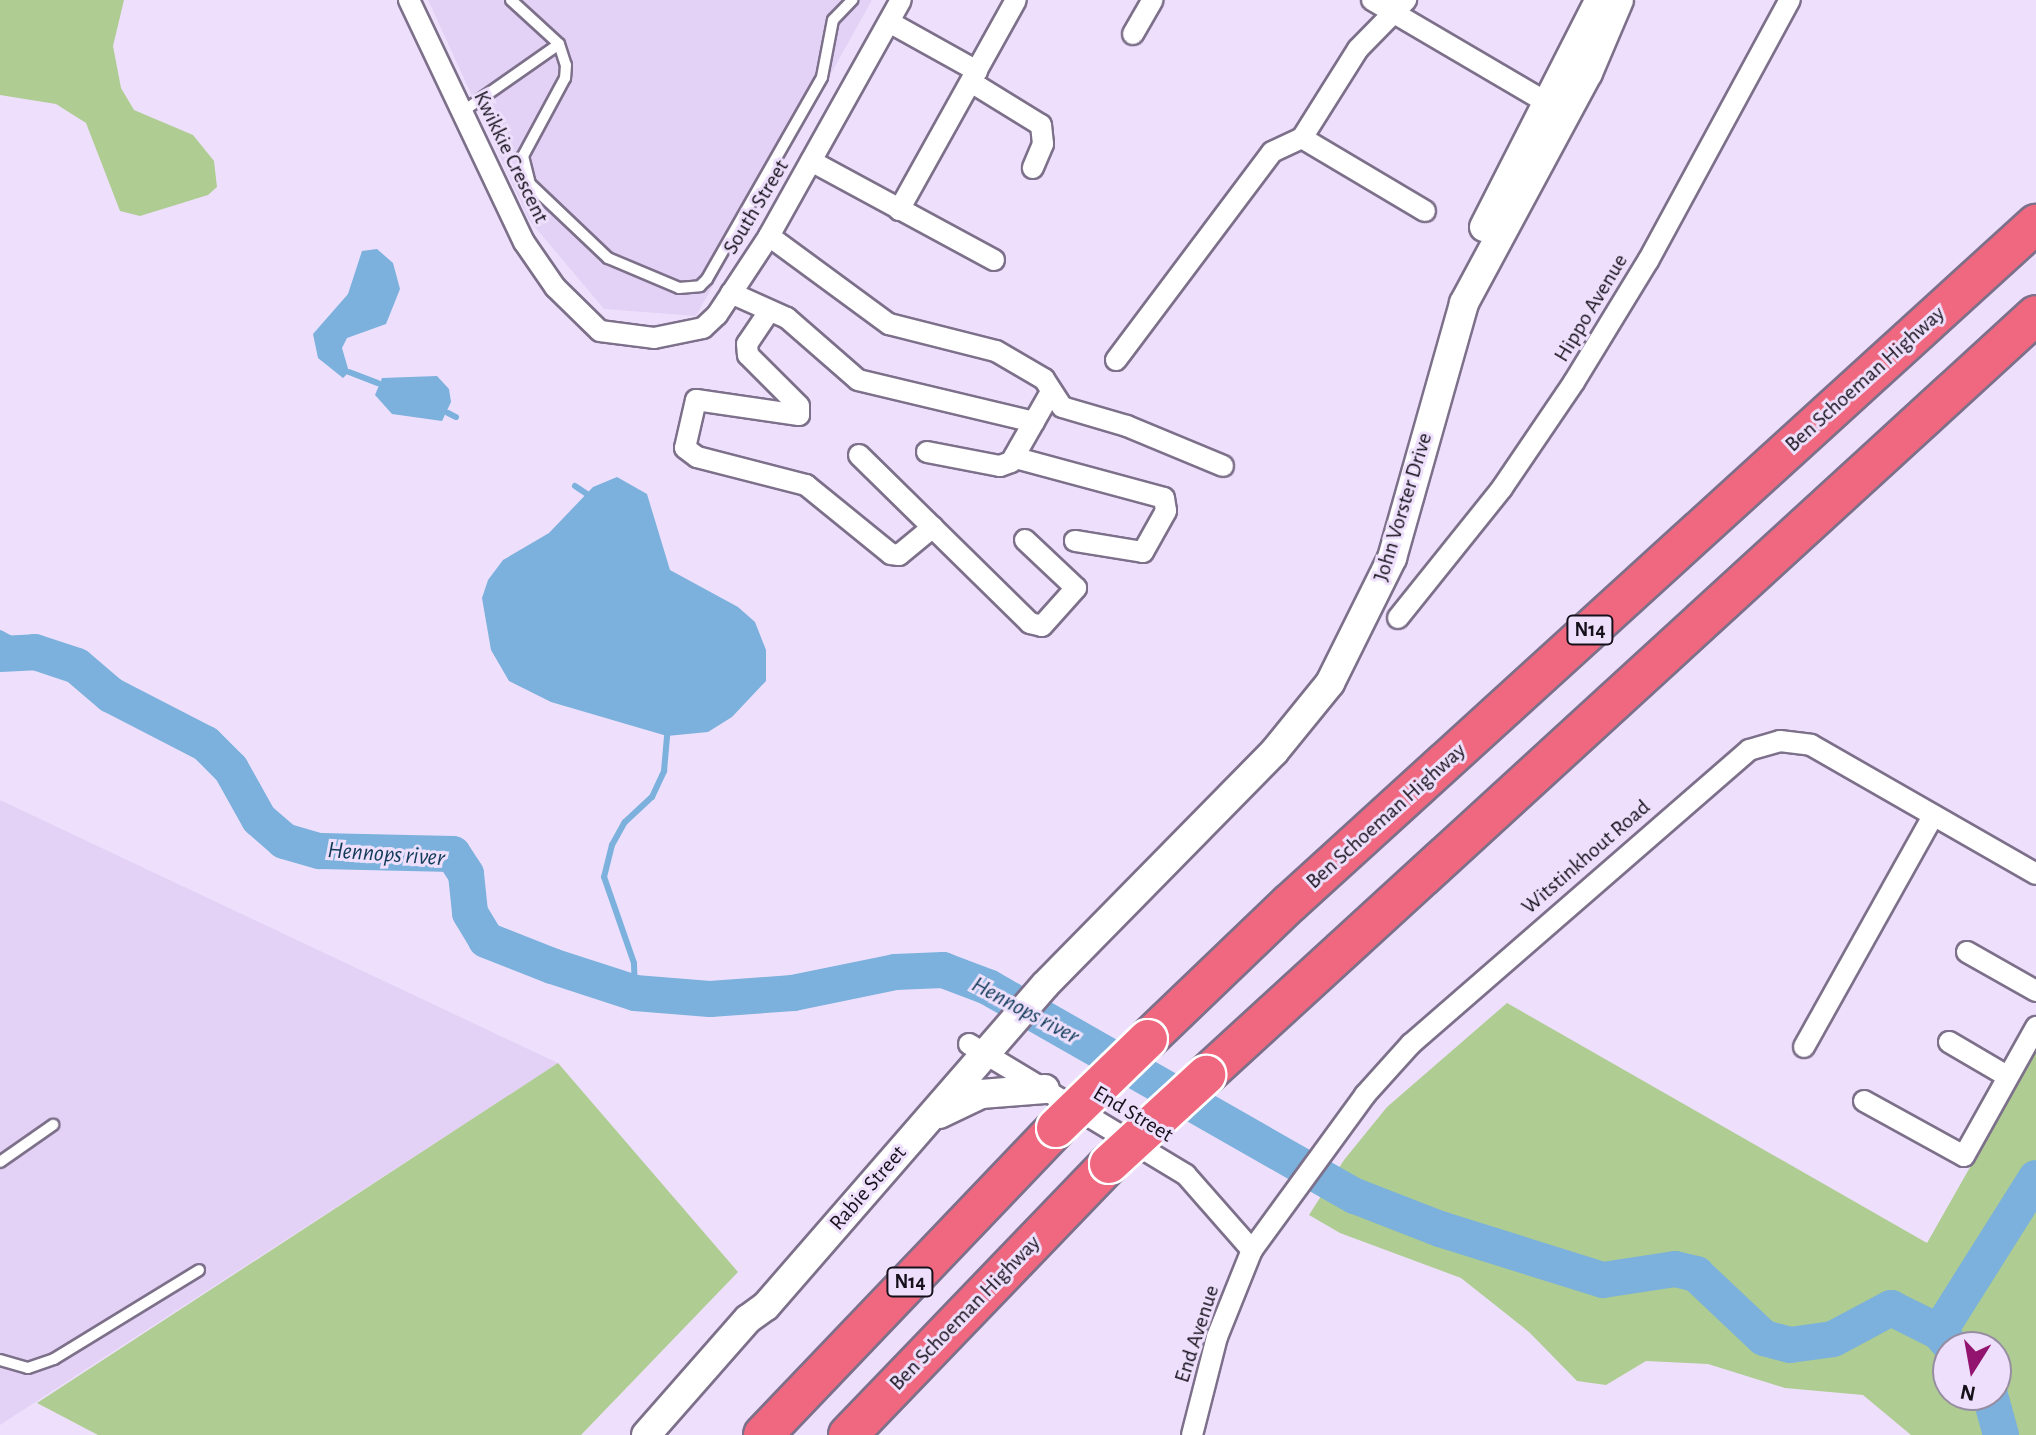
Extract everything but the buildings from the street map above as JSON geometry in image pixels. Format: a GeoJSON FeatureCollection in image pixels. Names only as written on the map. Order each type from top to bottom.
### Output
{"type":"FeatureCollection","features":[{"type":"Feature","properties":{"kind":"highway","name":"Ben Schoeman Highway"},"geometry":{"type":"LineString","coordinates":[[763,1435],[1056,1128],[1290,903],[2036,224]]}},
{"type":"Feature","properties":{"kind":"highway","name":"Ben Schoeman Highway"},"geometry":{"type":"LineString","coordinates":[[848,1435],[1109,1164],[2036,315]]}},
{"type":"Feature","properties":{"kind":"main road","name":"John Vorster Drive"},"geometry":{"type":"LineString","coordinates":[[1558,109],[1600,0]]}},
{"type":"Feature","properties":{"kind":"main road","name":"John Vorster Drive"},"geometry":{"type":"LineString","coordinates":[[986,1038],[1038,979],[1296,714],[1347,638],[1395,519],[1452,297],[1619,0]]}},
{"type":"Feature","properties":{"kind":"main road","name":"Rabie Street"},"geometry":{"type":"LineString","coordinates":[[748,1319],[766,1306],[918,1130],[986,1038]]}},
{"type":"Feature","properties":{"kind":"main road","name":"Rabie Street"},"geometry":{"type":"LineString","coordinates":[[646,1435],[748,1319],[866,1161],[986,1038]]}},
{"type":"Feature","properties":{"kind":"main road"},"geometry":{"type":"LineString","coordinates":[[918,1130],[970,1097],[1045,1089]]}},
{"type":"Feature","properties":{"kind":"street","name":"Kwikkie Crescent"},"geometry":{"type":"LineString","coordinates":[[409,0],[524,242],[570,307],[587,323]]}},
{"type":"Feature","properties":{"kind":"street","name":"South Street"},"geometry":{"type":"LineString","coordinates":[[587,323],[619,335],[687,333],[710,323],[769,236],[901,0]]}},
{"type":"Feature","properties":{"kind":"street"},"geometry":{"type":"LineString","coordinates":[[899,210],[1016,0]]}},
{"type":"Feature","properties":{"kind":"street"},"geometry":{"type":"LineString","coordinates":[[1133,34],[1153,0]]}},
{"type":"Feature","properties":{"kind":"street"},"geometry":{"type":"LineString","coordinates":[[1372,0],[1400,7],[1558,109]]}},
{"type":"Feature","properties":{"kind":"street","name":"Hippo Avenue"},"geometry":{"type":"LineString","coordinates":[[1398,618],[1502,488],[1574,382],[1648,261],[1790,0]]}},
{"type":"Feature","properties":{"kind":"street"},"geometry":{"type":"LineString","coordinates":[[1116,360],[1272,152],[1302,138],[1358,49],[1400,7]]}},
{"type":"Feature","properties":{"kind":"street"},"geometry":{"type":"LineString","coordinates":[[889,22],[1041,125],[1045,133],[1033,168]]}},
{"type":"Feature","properties":{"kind":"street"},"geometry":{"type":"LineString","coordinates":[[1302,138],[1425,211]]}},
{"type":"Feature","properties":{"kind":"street"},"geometry":{"type":"LineString","coordinates":[[811,161],[994,260]]}},
{"type":"Feature","properties":{"kind":"street"},"geometry":{"type":"LineString","coordinates":[[769,236],[889,324],[996,351],[1044,379],[1062,407],[1127,426],[1223,466]]}},
{"type":"Feature","properties":{"kind":"street"},"geometry":{"type":"LineString","coordinates":[[731,293],[768,313],[787,318],[858,380],[1034,422]]}},
{"type":"Feature","properties":{"kind":"street"},"geometry":{"type":"LineString","coordinates":[[768,313],[747,344],[748,355],[799,406],[799,415],[696,400],[685,448],[697,457],[806,485],[891,554],[899,555],[933,527]]}},
{"type":"Feature","properties":{"kind":"street"},"geometry":{"type":"LineString","coordinates":[[927,452],[1000,466],[1016,458],[1051,392]]}},
{"type":"Feature","properties":{"kind":"street"},"geometry":{"type":"LineString","coordinates":[[859,455],[1030,623],[1042,626],[1076,588],[1025,540]]}},
{"type":"Feature","properties":{"kind":"street"},"geometry":{"type":"LineString","coordinates":[[1016,458],[1164,498],[1166,511],[1143,552],[1075,541]]}},
{"type":"Feature","properties":{"kind":"street","name":"Witstinkhout Road"},"geometry":{"type":"LineString","coordinates":[[1252,1250],[1323,1150],[1411,1044],[1749,750],[1780,741],[1811,745],[2036,874]]}},
{"type":"Feature","properties":{"kind":"street"},"geometry":{"type":"LineString","coordinates":[[1804,1047],[1933,816]]}},
{"type":"Feature","properties":{"kind":"street"},"geometry":{"type":"LineString","coordinates":[[1967,952],[2036,991]]}},
{"type":"Feature","properties":{"kind":"street"},"geometry":{"type":"LineString","coordinates":[[1864,1101],[1964,1156],[2036,1027]]}},
{"type":"Feature","properties":{"kind":"street","name":"End Street"},"geometry":{"type":"LineString","coordinates":[[986,1038],[1045,1089],[1186,1175],[1252,1250]]}},
{"type":"Feature","properties":{"kind":"street"},"geometry":{"type":"LineString","coordinates":[[1949,1042],[2007,1076]]}},
{"type":"Feature","properties":{"kind":"street","name":"End Avenue"},"geometry":{"type":"LineString","coordinates":[[1192,1435],[1217,1337],[1252,1250]]}},
{"type":"Feature","properties":{"kind":"lane"},"geometry":{"type":"LineString","coordinates":[[511,0],[559,44],[565,78],[523,156],[530,184],[608,258],[679,288],[700,286],[822,77],[833,20],[852,0]]}},
{"type":"Feature","properties":{"kind":"lane"},"geometry":{"type":"LineString","coordinates":[[462,112],[559,44]]}},
{"type":"Feature","properties":{"kind":"lane"},"geometry":{"type":"LineString","coordinates":[[0,1162],[53,1125]]}},
{"type":"Feature","properties":{"kind":"lane"},"geometry":{"type":"LineString","coordinates":[[0,1360],[28,1368],[54,1359],[199,1270]]}},
{"type":"Feature","properties":{"kind":"shaded area"},"geometry":{"type":"Polygon","coordinates":[[[428,0],[872,0],[696,316],[604,309],[529,220],[428,0]]]}},
{"type":"Feature","properties":{"kind":"shaded area"},"geometry":{"type":"Polygon","coordinates":[[[0,800],[558,1063],[0,1425],[0,800]]]}},
{"type":"Feature","properties":{"kind":"green space"},"geometry":{"type":"Polygon","coordinates":[[[0,0],[124,0],[113,46],[121,88],[134,110],[193,135],[214,161],[217,187],[208,195],[140,216],[120,211],[86,123],[56,104],[0,95],[0,0]]]}},
{"type":"Feature","properties":{"kind":"green space"},"geometry":{"type":"Polygon","coordinates":[[[1507,1003],[1927,1243],[2036,1051],[2036,1435],[1911,1435],[1863,1395],[1785,1388],[1708,1364],[1646,1361],[1606,1385],[1577,1381],[1529,1332],[1461,1278],[1340,1233],[1309,1215],[1344,1160],[1387,1107],[1507,1003]]]}},
{"type":"Feature","properties":{"kind":"green space"},"geometry":{"type":"Polygon","coordinates":[[[558,1063],[738,1272],[581,1435],[98,1435],[37,1403],[558,1063]]]}},
{"type":"Feature","properties":{"kind":"water"},"geometry":{"type":"Polygon","coordinates":[[[377,249],[393,263],[400,289],[386,324],[347,338],[342,348],[349,372],[343,378],[318,358],[313,334],[348,294],[362,251],[377,249]]]}},
{"type":"Feature","properties":{"kind":"water"},"geometry":{"type":"Polygon","coordinates":[[[437,376],[449,389],[451,402],[442,421],[392,414],[375,395],[382,378],[437,376]]]}},
{"type":"Feature","properties":{"kind":"water"},"geometry":{"type":"Polygon","coordinates":[[[617,477],[647,494],[670,570],[738,607],[755,622],[766,650],[766,681],[732,717],[708,732],[667,736],[551,702],[509,681],[491,650],[482,598],[488,580],[503,560],[549,533],[593,487],[617,477]]]}},
{"type":"Feature","properties":{"kind":"waterway"},"geometry":{"type":"LineString","coordinates":[[349,372],[378,383]]}},
{"type":"Feature","properties":{"kind":"waterway"},"geometry":{"type":"LineString","coordinates":[[448,413],[456,417]]}},
{"type":"Feature","properties":{"kind":"waterway"},"geometry":{"type":"LineString","coordinates":[[575,486],[587,494]]}},
{"type":"Feature","properties":{"kind":"waterway"},"geometry":{"type":"LineString","coordinates":[[0,633],[35,652]]}},
{"type":"Feature","properties":{"kind":"waterway","name":"Hennops river"},"geometry":{"type":"LineString","coordinates":[[0,654],[35,652],[77,666],[111,695],[206,744],[231,769],[259,819],[284,841],[320,851],[453,854],[466,874],[470,913],[486,940],[552,966],[635,993],[710,999],[793,993],[895,972],[943,970],[988,987],[1355,1196],[1440,1229],[1603,1280],[1675,1269],[1696,1274],[1764,1338],[1790,1345],[1833,1339],[1891,1308],[1937,1331]]}},
{"type":"Feature","properties":{"kind":"waterway"},"geometry":{"type":"LineString","coordinates":[[635,993],[634,963],[604,877],[612,845],[625,822],[652,797],[664,771],[667,736]]}},
{"type":"Feature","properties":{"kind":"waterway"},"geometry":{"type":"LineString","coordinates":[[1940,1331],[2036,1178]]}},
{"type":"Feature","properties":{"kind":"waterway","name":"Hennops river"},"geometry":{"type":"LineString","coordinates":[[1994,1411],[2001,1435]]}}]}
